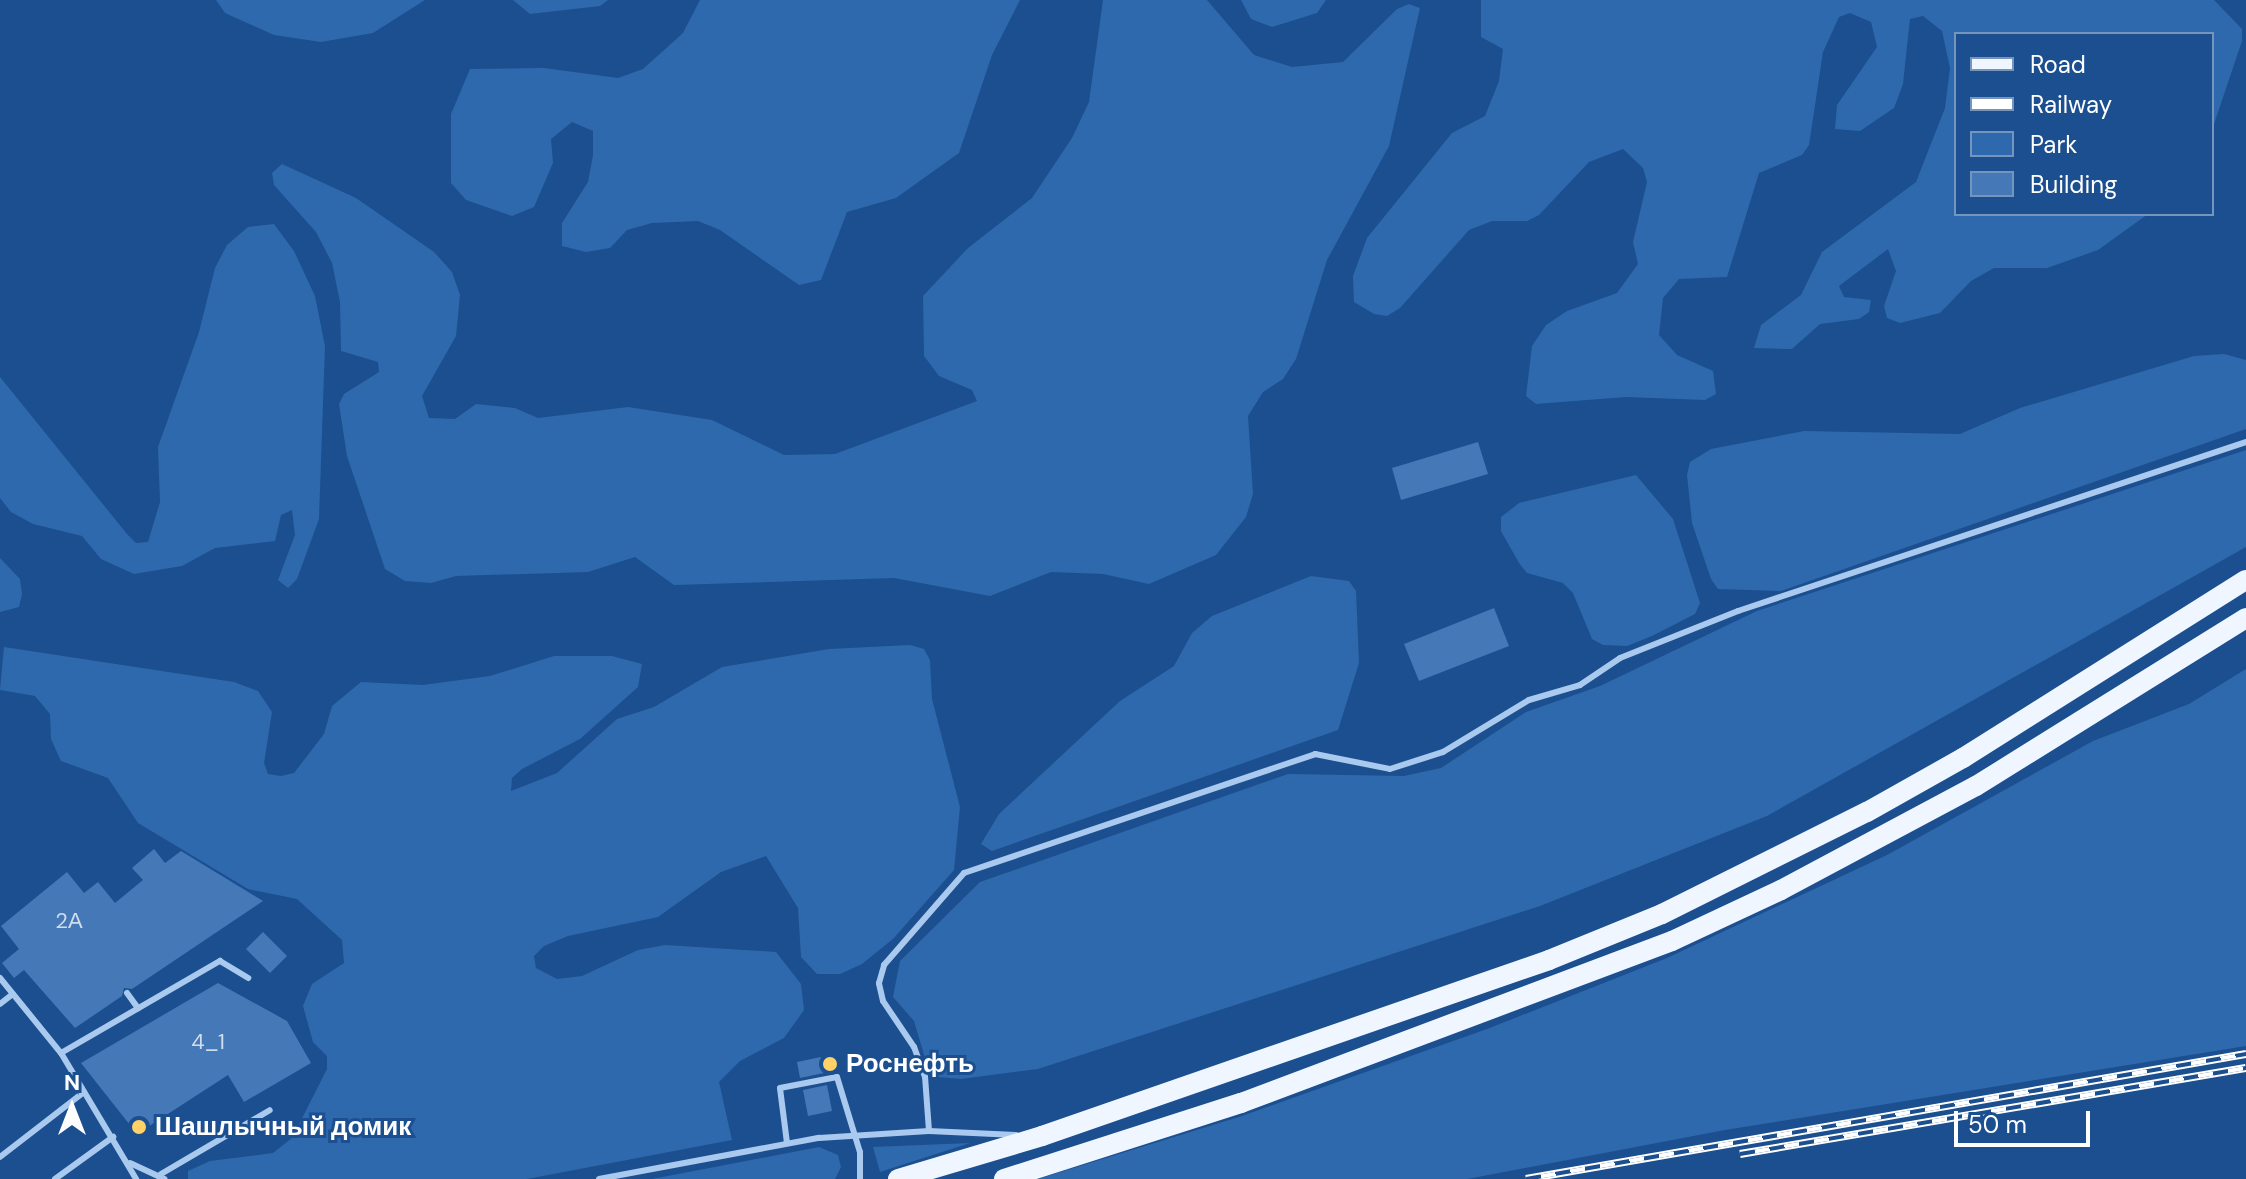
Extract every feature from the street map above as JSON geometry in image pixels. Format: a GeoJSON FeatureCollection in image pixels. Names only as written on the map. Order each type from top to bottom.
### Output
{"type":"FeatureCollection","features":[{"type":"Feature","properties":{"kind":"main road"},"geometry":{"type":"LineString","coordinates":[[898,1179],[1042,1136],[1549,960],[1662,914],[1838,827],[1963,758],[2246,580]]}},
{"type":"Feature","properties":{"kind":"main road"},"geometry":{"type":"LineString","coordinates":[[1004,1179],[1241,1103],[1562,986],[1686,934],[1976,786],[2246,618]]}},
{"type":"Feature","properties":{"kind":"main road"},"geometry":{"type":"LineString","coordinates":[[1042,1136],[1052,1165]]}},
{"type":"Feature","properties":{"kind":"lane"},"geometry":{"type":"LineString","coordinates":[[929,1131],[925,1077],[914,1047],[883,1001],[879,983],[884,965],[964,873],[1315,754],[1390,769],[1443,752],[1529,700],[1580,685],[1620,658],[1738,611],[2246,442]]}},
{"type":"Feature","properties":{"kind":"lane"},"geometry":{"type":"LineString","coordinates":[[61,1053],[220,961],[248,978]]}},
{"type":"Feature","properties":{"kind":"lane"},"geometry":{"type":"LineString","coordinates":[[0,978],[61,1053],[130,1163],[136,1179]]}},
{"type":"Feature","properties":{"kind":"lane"},"geometry":{"type":"LineString","coordinates":[[127,993],[138,1008]]}},
{"type":"Feature","properties":{"kind":"lane"},"geometry":{"type":"LineString","coordinates":[[0,1004],[13,994]]}},
{"type":"Feature","properties":{"kind":"lane"},"geometry":{"type":"LineString","coordinates":[[787,1143],[780,1088],[837,1077],[855,1134],[860,1179]]}},
{"type":"Feature","properties":{"kind":"lane"},"geometry":{"type":"LineString","coordinates":[[0,1157],[84,1092]]}},
{"type":"Feature","properties":{"kind":"lane"},"geometry":{"type":"LineString","coordinates":[[130,1163],[163,1176],[270,1110]]}},
{"type":"Feature","properties":{"kind":"lane"},"geometry":{"type":"LineString","coordinates":[[599,1179],[787,1143],[855,1134],[929,1131],[1042,1136]]}},
{"type":"Feature","properties":{"kind":"lane"},"geometry":{"type":"LineString","coordinates":[[55,1179],[113,1137]]}},
{"type":"Feature","properties":{"kind":"green space"},"geometry":{"type":"Polygon","coordinates":[[[216,0],[425,0],[373,33],[321,42],[274,35],[225,13],[216,0]]]}},
{"type":"Feature","properties":{"kind":"green space"},"geometry":{"type":"Polygon","coordinates":[[[513,0],[608,0],[600,6],[530,14],[513,0]]]}},
{"type":"Feature","properties":{"kind":"green space"},"geometry":{"type":"Polygon","coordinates":[[[700,0],[1020,0],[992,55],[959,153],[896,198],[847,212],[821,280],[799,285],[720,230],[698,221],[652,223],[627,230],[610,248],[586,252],[562,246],[562,223],[588,182],[593,155],[593,131],[572,122],[551,139],[553,163],[534,207],[512,216],[466,200],[451,183],[451,114],[470,69],[544,68],[618,78],[643,69],[683,33],[700,0]]]}},
{"type":"Feature","properties":{"kind":"green space"},"geometry":{"type":"Polygon","coordinates":[[[1103,0],[1207,0],[1254,55],[1292,67],[1343,62],[1397,9],[1409,4],[1420,8],[1389,146],[1327,260],[1296,359],[1283,379],[1263,392],[1248,416],[1253,494],[1246,517],[1216,555],[1149,584],[1103,574],[1051,572],[990,596],[894,578],[674,585],[635,557],[588,572],[456,576],[431,583],[405,581],[385,569],[347,456],[339,404],[344,394],[379,372],[378,362],[341,351],[340,302],[332,263],[316,232],[274,185],[272,173],[282,164],[356,198],[434,252],[452,272],[460,295],[456,336],[422,396],[429,418],[455,419],[476,404],[515,408],[538,418],[628,407],[712,420],[784,455],[835,454],[977,401],[972,390],[939,376],[924,356],[923,296],[968,248],[1032,198],[1072,138],[1089,102],[1103,0]]]}},
{"type":"Feature","properties":{"kind":"green space"},"geometry":{"type":"Polygon","coordinates":[[[1241,0],[1326,0],[1317,13],[1272,27],[1251,19],[1241,0]]]}},
{"type":"Feature","properties":{"kind":"green space"},"geometry":{"type":"Polygon","coordinates":[[[1481,0],[2214,0],[2242,29],[2242,41],[2214,124],[2214,32],[1954,32],[1954,216],[2145,216],[2098,250],[2047,268],[1994,268],[1971,281],[1940,313],[1900,323],[1887,318],[1884,306],[1896,271],[1888,249],[1839,286],[1844,297],[1871,300],[1869,312],[1859,319],[1820,324],[1792,349],[1754,348],[1761,325],[1801,295],[1822,252],[1916,182],[1945,108],[1950,68],[1942,31],[1923,16],[1910,19],[1903,84],[1894,108],[1860,131],[1835,129],[1837,105],[1877,47],[1871,22],[1850,13],[1839,17],[1823,52],[1809,145],[1802,155],[1759,173],[1727,277],[1679,279],[1663,298],[1659,335],[1677,355],[1713,371],[1716,394],[1705,400],[1626,397],[1536,404],[1526,396],[1532,346],[1546,325],[1567,311],[1617,293],[1638,264],[1633,242],[1647,182],[1643,168],[1623,149],[1589,162],[1539,215],[1527,221],[1492,221],[1469,230],[1400,308],[1387,316],[1374,314],[1354,302],[1353,276],[1367,238],[1452,133],[1485,116],[1499,81],[1503,49],[1481,37],[1481,0]]]}},
{"type":"Feature","properties":{"kind":"green space"},"geometry":{"type":"Polygon","coordinates":[[[274,224],[294,251],[315,296],[325,346],[319,519],[297,579],[288,588],[278,580],[295,535],[292,510],[281,515],[275,541],[215,548],[182,566],[134,574],[101,559],[82,536],[33,524],[11,512],[0,498],[0,377],[127,534],[136,543],[148,542],[160,502],[158,447],[199,332],[215,268],[227,245],[248,227],[274,224]]]}},
{"type":"Feature","properties":{"kind":"green space"},"geometry":{"type":"Polygon","coordinates":[[[2224,354],[2246,360],[2246,429],[1781,591],[1718,589],[1711,579],[1692,523],[1687,475],[1690,462],[1711,449],[1804,431],[1960,434],[2020,408],[2194,356],[2224,354]]]}},
{"type":"Feature","properties":{"kind":"green space"},"geometry":{"type":"Polygon","coordinates":[[[2246,450],[2246,547],[1767,816],[1540,906],[1038,1069],[961,1079],[938,1077],[928,1068],[914,1021],[893,997],[900,961],[980,882],[1288,774],[1404,776],[1441,768],[1526,712],[1600,686],[1757,611],[2246,450]]]}},
{"type":"Feature","properties":{"kind":"green space"},"geometry":{"type":"Polygon","coordinates":[[[1636,475],[1673,519],[1700,603],[1695,614],[1652,636],[1627,646],[1603,645],[1592,639],[1573,593],[1563,583],[1527,573],[1519,563],[1501,531],[1501,517],[1519,503],[1636,475]]]}},
{"type":"Feature","properties":{"kind":"green space"},"geometry":{"type":"Polygon","coordinates":[[[0,558],[20,579],[22,594],[19,607],[0,612],[0,558]]]}},
{"type":"Feature","properties":{"kind":"green space"},"geometry":{"type":"Polygon","coordinates":[[[1311,576],[1349,581],[1356,591],[1359,663],[1338,730],[992,851],[981,844],[999,814],[1120,701],[1174,666],[1192,633],[1212,616],[1311,576]]]}},
{"type":"Feature","properties":{"kind":"green space"},"geometry":{"type":"Polygon","coordinates":[[[910,645],[924,649],[930,660],[932,699],[960,807],[954,870],[893,939],[862,964],[840,974],[817,974],[801,957],[798,908],[766,856],[721,872],[658,917],[568,936],[544,946],[534,956],[536,968],[557,979],[582,976],[638,950],[665,945],[776,952],[801,984],[804,1010],[784,1038],[740,1061],[719,1082],[732,1140],[527,1179],[188,1179],[188,1171],[210,1161],[273,1153],[292,1138],[327,1069],[327,1056],[313,1042],[303,1006],[312,984],[344,963],[342,940],[297,899],[248,889],[138,823],[108,778],[61,761],[51,739],[50,714],[35,696],[0,690],[4,647],[234,682],[258,691],[272,712],[264,763],[268,774],[281,776],[294,773],[324,734],[332,706],[361,682],[423,685],[490,676],[554,656],[612,656],[642,664],[638,687],[580,739],[522,769],[512,778],[511,791],[557,773],[617,719],[654,707],[722,667],[829,649],[910,645]]]}},
{"type":"Feature","properties":{"kind":"green space"},"geometry":{"type":"Polygon","coordinates":[[[2246,669],[2246,1046],[1725,1130],[1467,1179],[1038,1179],[1242,1116],[1487,1029],[1667,958],[1887,855],[2093,741],[2189,704],[2246,669]]]}},
{"type":"Feature","properties":{"kind":"green space"},"geometry":{"type":"Polygon","coordinates":[[[970,1143],[880,1172],[873,1147],[970,1143]]]}},
{"type":"Feature","properties":{"kind":"green space"},"geometry":{"type":"Polygon","coordinates":[[[819,1147],[838,1155],[841,1167],[835,1179],[652,1179],[819,1147]]]}},
{"type":"Feature","properties":{"kind":"building"},"geometry":{"type":"Polygon","coordinates":[[[1478,442],[1488,474],[1401,500],[1392,468],[1478,442]]]}},
{"type":"Feature","properties":{"kind":"building"},"geometry":{"type":"Polygon","coordinates":[[[1494,608],[1509,646],[1419,681],[1404,644],[1494,608]]]}},
{"type":"Feature","properties":{"kind":"building"},"geometry":{"type":"Polygon","coordinates":[[[154,849],[165,863],[181,851],[263,901],[132,989],[124,988],[122,996],[75,1028],[24,970],[14,978],[2,963],[19,949],[1,926],[67,872],[84,893],[98,882],[115,903],[143,880],[132,868],[154,849]]]}},
{"type":"Feature","properties":{"kind":"building"},"geometry":{"type":"Polygon","coordinates":[[[263,932],[287,956],[270,973],[246,949],[263,932]]]}},
{"type":"Feature","properties":{"kind":"building"},"geometry":{"type":"Polygon","coordinates":[[[218,983],[287,1021],[311,1063],[244,1102],[228,1075],[137,1134],[81,1063],[218,983]]]}},
{"type":"Feature","properties":{"kind":"building"},"geometry":{"type":"Polygon","coordinates":[[[821,1057],[824,1073],[800,1078],[797,1062],[821,1057]]]}},
{"type":"Feature","properties":{"kind":"building"},"geometry":{"type":"Polygon","coordinates":[[[827,1085],[832,1111],[808,1116],[803,1090],[827,1085]]]}},
{"type":"Feature","properties":{"kind":"railway"},"geometry":{"type":"LineString","coordinates":[[1526,1179],[2246,1054]]}},
{"type":"Feature","properties":{"kind":"railway"},"geometry":{"type":"LineString","coordinates":[[1740,1154],[2246,1068]]}},
{"type":"Feature","properties":{"kind":"place","name":"Роснефть"},"geometry":{"type":"Point","coordinates":[830,1064]}},
{"type":"Feature","properties":{"kind":"place","name":"Шашлычный домик"},"geometry":{"type":"Point","coordinates":[139,1127]}}]}
